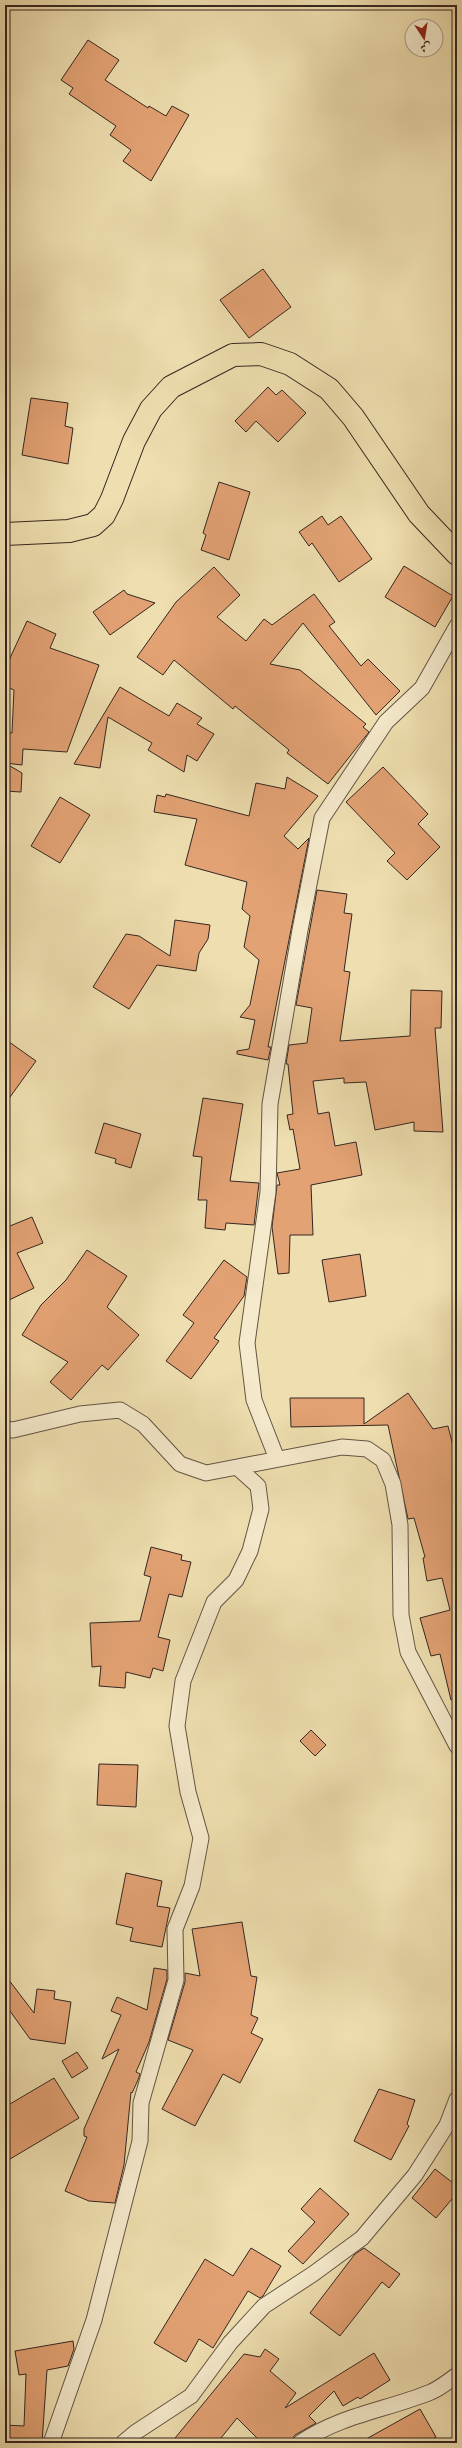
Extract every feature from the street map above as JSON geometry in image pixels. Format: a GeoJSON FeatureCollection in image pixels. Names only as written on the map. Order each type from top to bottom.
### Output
{"type":"FeatureCollection","features":[{"type":"Feature","properties":{"kind":"main road"},"geometry":{"type":"LineString","coordinates":[[5,534],[69,531],[92,525],[104,515],[112,499],[134,441],[151,409],[171,387],[233,355],[261,354],[290,364],[329,389],[353,417],[419,514],[457,554]]}},
{"type":"Feature","properties":{"kind":"street"},"geometry":{"type":"LineString","coordinates":[[277,1459],[254,1400],[246,1343],[268,1192],[270,1104],[300,930],[322,818],[386,722],[422,688],[457,626]]}},
{"type":"Feature","properties":{"kind":"street"},"geometry":{"type":"LineString","coordinates":[[5,1429],[13,1430],[80,1414],[120,1410],[143,1424],[180,1464],[206,1473],[342,1447],[367,1449],[383,1460],[393,1484],[400,1525],[401,1615],[408,1652],[457,1746]]}},
{"type":"Feature","properties":{"kind":"street"},"geometry":{"type":"LineString","coordinates":[[51,2443],[94,2320],[140,2142],[140,2103],[176,1980],[176,1929],[192,1886],[200,1838],[188,1792],[177,1726],[183,1681],[214,1602],[236,1580],[250,1551],[261,1508],[258,1486],[238,1468]]}},
{"type":"Feature","properties":{"kind":"street"},"geometry":{"type":"LineString","coordinates":[[123,2443],[136,2432],[191,2396],[230,2343],[264,2306],[362,2238],[414,2175],[447,2125],[457,2099]]}},
{"type":"Feature","properties":{"kind":"street"},"geometry":{"type":"LineString","coordinates":[[300,2443],[318,2430],[344,2420],[432,2392],[457,2375]]}},
{"type":"Feature","properties":{"kind":"building"},"geometry":{"type":"Polygon","coordinates":[[[88,40],[119,60],[105,80],[148,108],[149,106],[166,116],[172,106],[189,115],[151,181],[123,161],[131,150],[110,135],[116,126],[69,94],[73,88],[61,80],[88,40]]]}},
{"type":"Feature","properties":{"kind":"building"},"geometry":{"type":"Polygon","coordinates":[[[263,269],[291,307],[249,338],[220,300],[263,269]]]}},
{"type":"Feature","properties":{"kind":"building"},"geometry":{"type":"Polygon","coordinates":[[[268,387],[276,395],[282,390],[306,413],[278,442],[256,421],[246,432],[235,421],[268,387]]]}},
{"type":"Feature","properties":{"kind":"building"},"geometry":{"type":"Polygon","coordinates":[[[31,398],[68,403],[65,426],[73,428],[68,464],[22,455],[31,398]]]}},
{"type":"Feature","properties":{"kind":"building"},"geometry":{"type":"Polygon","coordinates":[[[219,482],[250,492],[229,560],[201,550],[206,535],[203,533],[219,482]]]}},
{"type":"Feature","properties":{"kind":"building"},"geometry":{"type":"Polygon","coordinates":[[[322,516],[328,525],[341,516],[372,559],[339,582],[312,543],[309,546],[299,532],[322,516]]]}},
{"type":"Feature","properties":{"kind":"building"},"geometry":{"type":"Polygon","coordinates":[[[404,566],[453,596],[435,627],[385,597],[404,566]]]}},
{"type":"Feature","properties":{"kind":"building"},"geometry":{"type":"Polygon","coordinates":[[[214,567],[240,595],[217,617],[246,641],[264,619],[272,625],[314,594],[335,622],[329,626],[361,666],[368,659],[400,691],[376,715],[303,623],[270,664],[300,670],[366,724],[363,727],[369,732],[328,784],[287,753],[289,750],[235,706],[233,709],[174,660],[163,675],[137,657],[176,602],[214,567]]]}},
{"type":"Feature","properties":{"kind":"building"},"geometry":{"type":"Polygon","coordinates":[[[124,590],[127,594],[155,603],[110,635],[93,612],[124,590]]]}},
{"type":"Feature","properties":{"kind":"building"},"geometry":{"type":"Polygon","coordinates":[[[27,621],[56,634],[50,648],[99,665],[67,752],[23,749],[22,765],[5,763],[5,732],[12,733],[14,690],[5,686],[5,669],[27,621]]]}},
{"type":"Feature","properties":{"kind":"building"},"geometry":{"type":"Polygon","coordinates":[[[120,687],[169,716],[177,703],[202,718],[197,724],[214,734],[197,761],[187,755],[184,772],[148,750],[152,743],[108,717],[100,768],[74,764],[120,687]]]}},
{"type":"Feature","properties":{"kind":"building"},"geometry":{"type":"Polygon","coordinates":[[[5,763],[22,773],[21,792],[5,791],[5,763]]]}},
{"type":"Feature","properties":{"kind":"building"},"geometry":{"type":"Polygon","coordinates":[[[383,767],[428,814],[418,824],[440,847],[407,880],[387,861],[395,853],[346,802],[383,767]]]}},
{"type":"Feature","properties":{"kind":"building"},"geometry":{"type":"Polygon","coordinates":[[[287,777],[318,796],[284,836],[298,849],[309,838],[268,1047],[271,1047],[268,1060],[237,1054],[237,1051],[249,1049],[255,1020],[240,1017],[250,1005],[259,960],[244,947],[250,916],[242,909],[247,882],[185,865],[197,819],[154,812],[157,795],[165,797],[166,794],[249,816],[256,783],[285,789],[287,777]]]}},
{"type":"Feature","properties":{"kind":"building"},"geometry":{"type":"Polygon","coordinates":[[[60,797],[90,815],[60,863],[31,846],[60,797]]]}},
{"type":"Feature","properties":{"kind":"building"},"geometry":{"type":"Polygon","coordinates":[[[317,890],[347,894],[344,913],[352,914],[344,971],[350,972],[340,1041],[410,1036],[411,990],[442,991],[441,1028],[435,1028],[443,1132],[414,1131],[414,1122],[375,1130],[366,1082],[344,1083],[344,1078],[313,1081],[318,1114],[329,1112],[335,1146],[356,1142],[362,1175],[311,1185],[313,1235],[290,1235],[289,1273],[278,1274],[272,1227],[277,1185],[280,1185],[277,1173],[300,1169],[293,1129],[290,1130],[287,1115],[293,1114],[288,1064],[286,1064],[289,1045],[307,1043],[312,1008],[296,1005],[317,890]]]}},
{"type":"Feature","properties":{"kind":"building"},"geometry":{"type":"Polygon","coordinates":[[[175,920],[210,925],[208,939],[199,953],[196,971],[157,965],[129,1009],[93,987],[126,934],[139,936],[170,956],[175,920]]]}},
{"type":"Feature","properties":{"kind":"building"},"geometry":{"type":"Polygon","coordinates":[[[5,1039],[36,1061],[5,1104],[5,1039]]]}},
{"type":"Feature","properties":{"kind":"building"},"geometry":{"type":"Polygon","coordinates":[[[203,1098],[243,1104],[230,1181],[259,1183],[254,1225],[226,1223],[225,1230],[205,1228],[207,1200],[198,1200],[202,1157],[193,1156],[203,1098]]]}},
{"type":"Feature","properties":{"kind":"building"},"geometry":{"type":"Polygon","coordinates":[[[104,1123],[141,1134],[131,1168],[115,1163],[116,1159],[95,1153],[104,1123]]]}},
{"type":"Feature","properties":{"kind":"building"},"geometry":{"type":"Polygon","coordinates":[[[32,1217],[43,1243],[17,1253],[34,1288],[5,1302],[5,1228],[32,1217]]]}},
{"type":"Feature","properties":{"kind":"building"},"geometry":{"type":"Polygon","coordinates":[[[87,1250],[127,1276],[107,1307],[139,1335],[108,1370],[102,1365],[71,1400],[50,1382],[68,1362],[22,1335],[41,1305],[66,1280],[87,1250]]]}},
{"type":"Feature","properties":{"kind":"building"},"geometry":{"type":"Polygon","coordinates":[[[360,1254],[366,1296],[329,1302],[322,1260],[360,1254]]]}},
{"type":"Feature","properties":{"kind":"building"},"geometry":{"type":"Polygon","coordinates":[[[224,1260],[247,1277],[244,1296],[214,1338],[219,1341],[191,1379],[166,1361],[194,1323],[183,1315],[224,1260]]]}},
{"type":"Feature","properties":{"kind":"building"},"geometry":{"type":"Polygon","coordinates":[[[408,1393],[433,1429],[448,1426],[453,1446],[457,1445],[457,1699],[451,1700],[440,1654],[431,1656],[420,1618],[450,1610],[442,1578],[427,1581],[423,1558],[425,1557],[414,1518],[408,1519],[388,1425],[291,1427],[290,1398],[364,1398],[364,1424],[408,1393]]]}},
{"type":"Feature","properties":{"kind":"building"},"geometry":{"type":"Polygon","coordinates":[[[151,1547],[182,1555],[181,1560],[191,1562],[182,1597],[169,1594],[158,1637],[170,1640],[163,1671],[153,1668],[150,1678],[126,1672],[125,1688],[99,1686],[101,1666],[92,1667],[90,1623],[140,1621],[151,1577],[144,1575],[151,1547]]]}},
{"type":"Feature","properties":{"kind":"building"},"geometry":{"type":"Polygon","coordinates":[[[311,1730],[326,1745],[315,1756],[300,1741],[311,1730]]]}},
{"type":"Feature","properties":{"kind":"building"},"geometry":{"type":"Polygon","coordinates":[[[99,1764],[138,1765],[136,1807],[97,1805],[99,1764]]]}},
{"type":"Feature","properties":{"kind":"building"},"geometry":{"type":"Polygon","coordinates":[[[126,1873],[162,1881],[157,1906],[170,1908],[162,1947],[130,1941],[133,1928],[116,1924],[126,1873]]]}},
{"type":"Feature","properties":{"kind":"building"},"geometry":{"type":"Polygon","coordinates":[[[242,1922],[251,1976],[257,1977],[251,2015],[258,2018],[251,2033],[263,2039],[240,2083],[223,2074],[195,2126],[162,2109],[193,2050],[168,2040],[185,1982],[185,1973],[200,1976],[192,1929],[242,1922]]]}},
{"type":"Feature","properties":{"kind":"building"},"geometry":{"type":"Polygon","coordinates":[[[154,1968],[167,1970],[167,1979],[149,2042],[136,2072],[140,2074],[132,2093],[131,2092],[124,2165],[115,2203],[89,2201],[65,2191],[87,2137],[84,2136],[84,2129],[119,2049],[102,2059],[121,2015],[111,2011],[117,1997],[147,2010],[154,1968]]]}},
{"type":"Feature","properties":{"kind":"building"},"geometry":{"type":"Polygon","coordinates":[[[5,1975],[34,2013],[37,1989],[55,1991],[54,1999],[71,2002],[65,2044],[30,2039],[5,2004],[5,1975]]]}},
{"type":"Feature","properties":{"kind":"building"},"geometry":{"type":"Polygon","coordinates":[[[77,2052],[88,2068],[72,2078],[62,2061],[77,2052]]]}},
{"type":"Feature","properties":{"kind":"building"},"geometry":{"type":"Polygon","coordinates":[[[54,2078],[79,2118],[5,2162],[5,2104],[10,2104],[54,2078]]]}},
{"type":"Feature","properties":{"kind":"building"},"geometry":{"type":"Polygon","coordinates":[[[379,2089],[415,2100],[407,2124],[409,2126],[391,2160],[354,2141],[379,2089]]]}},
{"type":"Feature","properties":{"kind":"building"},"geometry":{"type":"Polygon","coordinates":[[[435,2169],[457,2186],[457,2193],[436,2218],[412,2198],[435,2169]]]}},
{"type":"Feature","properties":{"kind":"building"},"geometry":{"type":"Polygon","coordinates":[[[320,2188],[349,2214],[303,2264],[288,2251],[315,2222],[301,2209],[320,2188]]]}},
{"type":"Feature","properties":{"kind":"building"},"geometry":{"type":"Polygon","coordinates":[[[251,2248],[281,2266],[263,2296],[260,2298],[248,2291],[213,2348],[199,2339],[186,2362],[154,2343],[205,2259],[233,2276],[251,2248]]]}},
{"type":"Feature","properties":{"kind":"building"},"geometry":{"type":"Polygon","coordinates":[[[364,2248],[400,2274],[389,2288],[382,2282],[340,2336],[310,2313],[355,2254],[364,2248]]]}},
{"type":"Feature","properties":{"kind":"building"},"geometry":{"type":"Polygon","coordinates":[[[73,2341],[74,2349],[68,2366],[47,2370],[42,2443],[5,2443],[5,2425],[24,2426],[26,2374],[19,2375],[15,2351],[73,2341]]]}},
{"type":"Feature","properties":{"kind":"building"},"geometry":{"type":"Polygon","coordinates":[[[265,2349],[279,2359],[270,2371],[296,2393],[285,2408],[374,2353],[390,2380],[360,2399],[358,2397],[343,2406],[334,2391],[309,2416],[316,2423],[295,2435],[289,2443],[262,2443],[237,2418],[217,2443],[171,2443],[244,2354],[260,2357],[265,2349]]]}},
{"type":"Feature","properties":{"kind":"building"},"geometry":{"type":"Polygon","coordinates":[[[420,2409],[436,2437],[426,2443],[359,2443],[420,2409]]]}}]}
